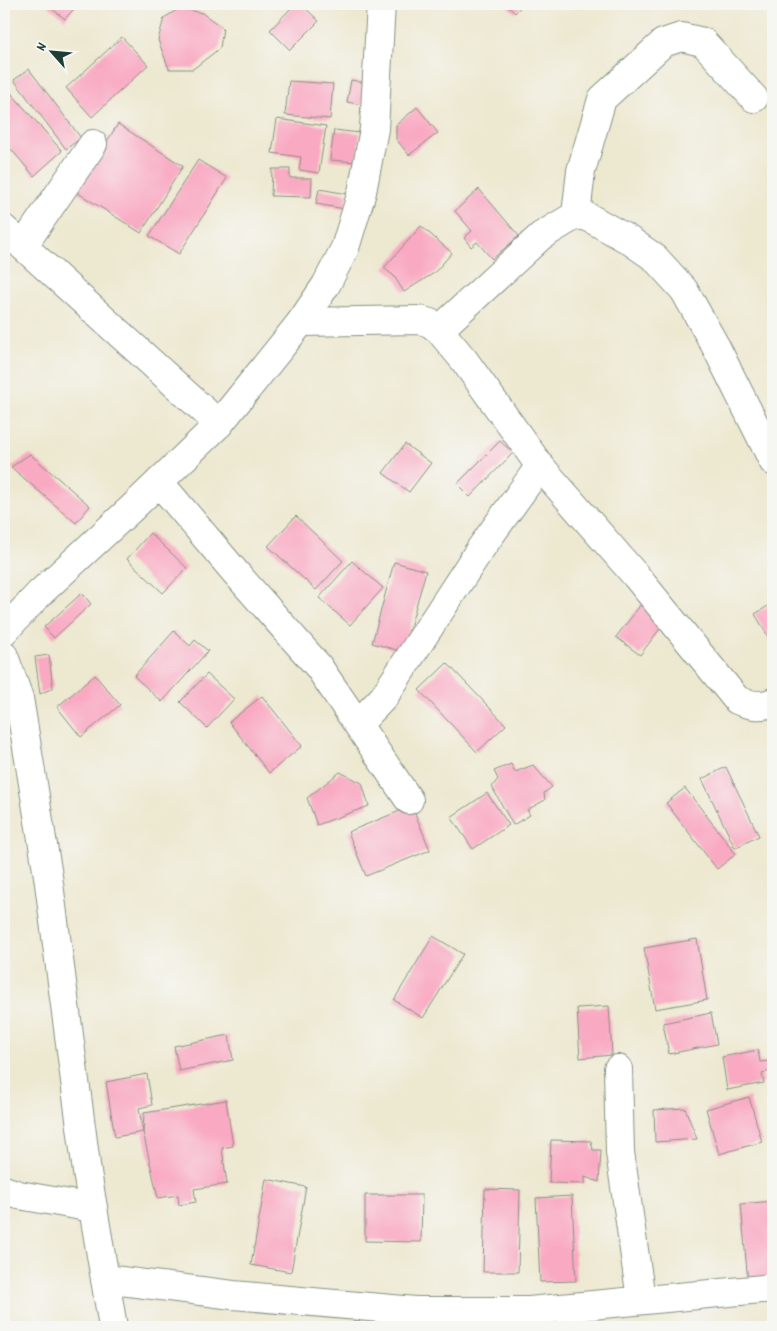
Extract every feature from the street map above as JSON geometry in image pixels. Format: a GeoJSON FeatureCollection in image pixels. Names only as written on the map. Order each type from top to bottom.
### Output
{"type":"FeatureCollection","features":[{"type":"Feature","properties":{"kind":"street"},"geometry":{"type":"LineString","coordinates":[[4,631],[40,593],[218,424],[301,322],[326,285],[345,248],[362,192],[374,129],[381,4]]}},
{"type":"Feature","properties":{"kind":"street"},"geometry":{"type":"LineString","coordinates":[[576,215],[581,170],[602,99],[664,43],[681,37],[703,42],[754,98]]}},
{"type":"Feature","properties":{"kind":"street"},"geometry":{"type":"LineString","coordinates":[[94,144],[13,238],[218,424]]}},
{"type":"Feature","properties":{"kind":"street"},"geometry":{"type":"LineString","coordinates":[[439,330],[542,236],[576,215],[588,216],[655,258],[684,290],[716,347],[773,461]]}},
{"type":"Feature","properties":{"kind":"street"},"geometry":{"type":"LineString","coordinates":[[301,322],[420,320],[430,323],[439,330],[464,360],[540,466],[636,576],[737,700],[750,706],[773,702]]}},
{"type":"Feature","properties":{"kind":"street"},"geometry":{"type":"LineString","coordinates":[[358,724],[383,698],[481,548],[540,466]]}},
{"type":"Feature","properties":{"kind":"street"},"geometry":{"type":"LineString","coordinates":[[159,482],[318,666],[410,800]]}},
{"type":"Feature","properties":{"kind":"street"},"geometry":{"type":"LineString","coordinates":[[4,656],[19,698],[47,867],[87,1172],[113,1327]]}},
{"type":"Feature","properties":{"kind":"street"},"geometry":{"type":"LineString","coordinates":[[618,1069],[620,1152],[641,1299]]}},
{"type":"Feature","properties":{"kind":"street"},"geometry":{"type":"LineString","coordinates":[[4,1190],[19,1195],[93,1208]]}},
{"type":"Feature","properties":{"kind":"street"},"geometry":{"type":"LineString","coordinates":[[105,1279],[233,1295],[358,1317],[415,1311],[529,1311],[773,1288]]}},
{"type":"Feature","properties":{"kind":"building"},"geometry":{"type":"Polygon","coordinates":[[[46,4],[78,4],[65,19],[46,4]]]}},
{"type":"Feature","properties":{"kind":"building"},"geometry":{"type":"Polygon","coordinates":[[[295,4],[301,4],[319,21],[290,50],[270,30],[295,4]]]}},
{"type":"Feature","properties":{"kind":"building"},"geometry":{"type":"Polygon","coordinates":[[[505,4],[523,4],[515,13],[505,4]]]}},
{"type":"Feature","properties":{"kind":"building"},"geometry":{"type":"Polygon","coordinates":[[[180,8],[202,13],[223,28],[220,48],[193,69],[169,69],[158,40],[164,18],[180,8]]]}},
{"type":"Feature","properties":{"kind":"building"},"geometry":{"type":"Polygon","coordinates":[[[122,37],[148,65],[92,117],[66,88],[122,37]]]}},
{"type":"Feature","properties":{"kind":"building"},"geometry":{"type":"Polygon","coordinates":[[[29,69],[81,138],[66,149],[14,80],[29,69]]]}},
{"type":"Feature","properties":{"kind":"building"},"geometry":{"type":"Polygon","coordinates":[[[351,80],[366,83],[362,105],[347,102],[351,80]]]}},
{"type":"Feature","properties":{"kind":"building"},"geometry":{"type":"Polygon","coordinates":[[[289,81],[333,84],[330,119],[285,115],[289,81]]]}},
{"type":"Feature","properties":{"kind":"building"},"geometry":{"type":"Polygon","coordinates":[[[4,85],[62,151],[34,176],[4,141],[4,85]]]}},
{"type":"Feature","properties":{"kind":"building"},"geometry":{"type":"Polygon","coordinates":[[[417,107],[438,133],[409,155],[396,139],[396,125],[417,107]]]}},
{"type":"Feature","properties":{"kind":"building"},"geometry":{"type":"Polygon","coordinates":[[[277,119],[326,126],[319,173],[299,170],[301,157],[272,153],[277,119]]]}},
{"type":"Feature","properties":{"kind":"building"},"geometry":{"type":"Polygon","coordinates":[[[118,124],[183,166],[141,233],[75,191],[118,124]]]}},
{"type":"Feature","properties":{"kind":"building"},"geometry":{"type":"Polygon","coordinates":[[[334,130],[360,133],[356,162],[330,160],[334,130]]]}},
{"type":"Feature","properties":{"kind":"building"},"geometry":{"type":"Polygon","coordinates":[[[198,160],[227,178],[179,254],[149,236],[198,160]]]}},
{"type":"Feature","properties":{"kind":"building"},"geometry":{"type":"Polygon","coordinates":[[[272,169],[290,169],[290,178],[312,178],[311,197],[271,196],[272,169]]]}},
{"type":"Feature","properties":{"kind":"building"},"geometry":{"type":"Polygon","coordinates":[[[319,189],[348,194],[345,209],[316,204],[319,189]]]}},
{"type":"Feature","properties":{"kind":"building"},"geometry":{"type":"Polygon","coordinates":[[[479,189],[519,236],[492,259],[477,242],[471,247],[464,238],[472,231],[455,211],[479,189]]]}},
{"type":"Feature","properties":{"kind":"building"},"geometry":{"type":"Polygon","coordinates":[[[421,226],[452,253],[434,273],[404,292],[394,276],[384,268],[421,226]]]}},
{"type":"Feature","properties":{"kind":"building"},"geometry":{"type":"Polygon","coordinates":[[[500,441],[513,453],[470,497],[457,484],[500,441]]]}},
{"type":"Feature","properties":{"kind":"building"},"geometry":{"type":"Polygon","coordinates":[[[405,444],[431,463],[409,492],[383,473],[405,444]]]}},
{"type":"Feature","properties":{"kind":"building"},"geometry":{"type":"Polygon","coordinates":[[[30,454],[90,506],[76,523],[11,467],[30,454]]]}},
{"type":"Feature","properties":{"kind":"building"},"geometry":{"type":"Polygon","coordinates":[[[296,516],[343,561],[316,590],[268,546],[296,516]]]}},
{"type":"Feature","properties":{"kind":"building"},"geometry":{"type":"Polygon","coordinates":[[[150,533],[187,568],[163,593],[127,559],[150,533]]]}},
{"type":"Feature","properties":{"kind":"building"},"geometry":{"type":"Polygon","coordinates":[[[352,561],[383,588],[350,625],[319,598],[352,561]]]}},
{"type":"Feature","properties":{"kind":"building"},"geometry":{"type":"Polygon","coordinates":[[[394,562],[426,571],[403,652],[372,643],[394,562]]]}},
{"type":"Feature","properties":{"kind":"building"},"geometry":{"type":"Polygon","coordinates":[[[82,593],[91,604],[54,638],[44,627],[82,593]]]}},
{"type":"Feature","properties":{"kind":"building"},"geometry":{"type":"Polygon","coordinates":[[[642,603],[666,621],[640,655],[616,637],[642,603]]]}},
{"type":"Feature","properties":{"kind":"building"},"geometry":{"type":"Polygon","coordinates":[[[773,603],[773,645],[755,614],[773,603]]]}},
{"type":"Feature","properties":{"kind":"building"},"geometry":{"type":"Polygon","coordinates":[[[174,631],[190,646],[195,640],[208,651],[162,702],[134,676],[174,631]]]}},
{"type":"Feature","properties":{"kind":"building"},"geometry":{"type":"Polygon","coordinates":[[[49,655],[53,688],[40,694],[35,657],[49,655]]]}},
{"type":"Feature","properties":{"kind":"building"},"geometry":{"type":"Polygon","coordinates":[[[447,663],[506,725],[477,752],[419,690],[447,663]]]}},
{"type":"Feature","properties":{"kind":"building"},"geometry":{"type":"Polygon","coordinates":[[[207,674],[234,699],[207,728],[180,702],[207,674]]]}},
{"type":"Feature","properties":{"kind":"building"},"geometry":{"type":"Polygon","coordinates":[[[95,675],[120,705],[81,737],[57,707],[95,675]]]}},
{"type":"Feature","properties":{"kind":"building"},"geometry":{"type":"Polygon","coordinates":[[[262,696],[302,746],[269,773],[229,722],[262,696]]]}},
{"type":"Feature","properties":{"kind":"building"},"geometry":{"type":"Polygon","coordinates":[[[511,764],[515,772],[533,765],[552,787],[544,793],[545,800],[527,810],[530,815],[513,825],[492,787],[498,779],[494,771],[511,764]]]}},
{"type":"Feature","properties":{"kind":"building"},"geometry":{"type":"Polygon","coordinates":[[[726,767],[759,836],[735,848],[702,779],[726,767]]]}},
{"type":"Feature","properties":{"kind":"building"},"geometry":{"type":"Polygon","coordinates":[[[340,772],[362,783],[369,806],[317,825],[307,798],[340,772]]]}},
{"type":"Feature","properties":{"kind":"building"},"geometry":{"type":"Polygon","coordinates":[[[685,788],[736,854],[717,869],[666,803],[685,788]]]}},
{"type":"Feature","properties":{"kind":"building"},"geometry":{"type":"Polygon","coordinates":[[[487,793],[509,825],[473,849],[451,817],[487,793]]]}},
{"type":"Feature","properties":{"kind":"building"},"geometry":{"type":"Polygon","coordinates":[[[412,806],[430,850],[366,876],[348,832],[412,806]]]}},
{"type":"Feature","properties":{"kind":"building"},"geometry":{"type":"Polygon","coordinates":[[[433,936],[463,954],[423,1018],[394,1000],[433,936]]]}},
{"type":"Feature","properties":{"kind":"building"},"geometry":{"type":"Polygon","coordinates":[[[697,939],[707,1000],[655,1009],[644,948],[697,939]]]}},
{"type":"Feature","properties":{"kind":"building"},"geometry":{"type":"Polygon","coordinates":[[[609,1006],[612,1055],[580,1058],[577,1008],[609,1006]]]}},
{"type":"Feature","properties":{"kind":"building"},"geometry":{"type":"Polygon","coordinates":[[[711,1013],[717,1044],[669,1054],[663,1023],[711,1013]]]}},
{"type":"Feature","properties":{"kind":"building"},"geometry":{"type":"Polygon","coordinates":[[[229,1035],[233,1060],[179,1071],[174,1046],[229,1035]]]}},
{"type":"Feature","properties":{"kind":"building"},"geometry":{"type":"Polygon","coordinates":[[[758,1050],[760,1062],[770,1061],[771,1071],[762,1073],[764,1083],[727,1090],[722,1057],[758,1050]]]}},
{"type":"Feature","properties":{"kind":"building"},"geometry":{"type":"Polygon","coordinates":[[[147,1074],[152,1105],[139,1108],[143,1132],[115,1137],[106,1082],[147,1074]]]}},
{"type":"Feature","properties":{"kind":"building"},"geometry":{"type":"Polygon","coordinates":[[[749,1097],[762,1142],[719,1154],[706,1109],[749,1097]]]}},
{"type":"Feature","properties":{"kind":"building"},"geometry":{"type":"Polygon","coordinates":[[[226,1100],[233,1146],[222,1148],[227,1184],[194,1189],[196,1202],[179,1205],[178,1195],[158,1198],[143,1132],[144,1113],[226,1100]]]}},
{"type":"Feature","properties":{"kind":"building"},"geometry":{"type":"Polygon","coordinates":[[[685,1108],[697,1139],[655,1142],[654,1110],[685,1108]]]}},
{"type":"Feature","properties":{"kind":"building"},"geometry":{"type":"Polygon","coordinates":[[[551,1140],[591,1141],[593,1150],[601,1150],[599,1182],[585,1177],[585,1184],[549,1183],[551,1140]]]}},
{"type":"Feature","properties":{"kind":"building"},"geometry":{"type":"Polygon","coordinates":[[[266,1179],[306,1187],[291,1272],[251,1265],[266,1179]]]}},
{"type":"Feature","properties":{"kind":"building"},"geometry":{"type":"Polygon","coordinates":[[[485,1189],[520,1190],[518,1272],[483,1272],[485,1189]]]}},
{"type":"Feature","properties":{"kind":"building"},"geometry":{"type":"Polygon","coordinates":[[[365,1195],[422,1195],[421,1242],[365,1241],[365,1195]]]}},
{"type":"Feature","properties":{"kind":"building"},"geometry":{"type":"Polygon","coordinates":[[[572,1196],[576,1281],[540,1282],[536,1198],[572,1196]]]}},
{"type":"Feature","properties":{"kind":"building"},"geometry":{"type":"Polygon","coordinates":[[[773,1201],[773,1281],[748,1283],[741,1204],[773,1201]]]}},
{"type":"Feature","properties":{"kind":"building"},"geometry":{"type":"Polygon","coordinates":[[[588,1323],[589,1327],[571,1327],[571,1326],[588,1323]]]}}]}
